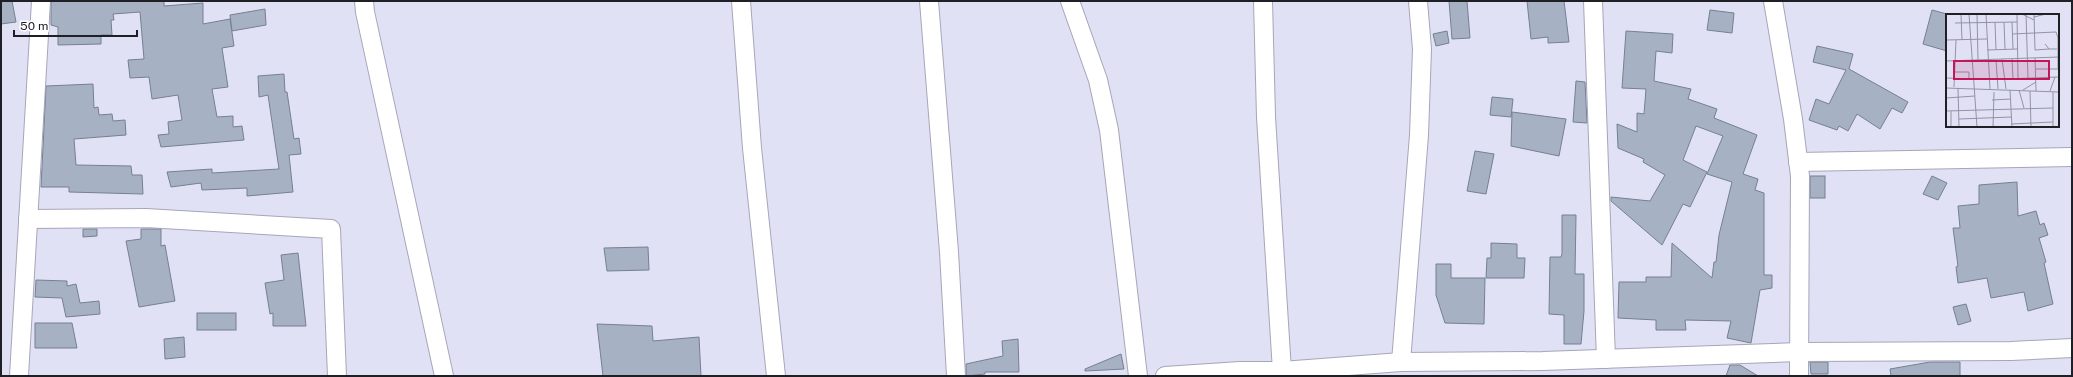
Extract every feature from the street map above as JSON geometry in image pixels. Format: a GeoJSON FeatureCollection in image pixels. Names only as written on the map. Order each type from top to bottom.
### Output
{"type":"FeatureCollection","features":[{"type":"Feature","properties":{"kind":"street"},"geometry":{"type":"LineString","coordinates":[[19,376],[41,1]]}},
{"type":"Feature","properties":{"kind":"street"},"geometry":{"type":"LineString","coordinates":[[364,1],[366,20],[444,376]]}},
{"type":"Feature","properties":{"kind":"street"},"geometry":{"type":"LineString","coordinates":[[741,1],[752,148],[776,376]]}},
{"type":"Feature","properties":{"kind":"street"},"geometry":{"type":"LineString","coordinates":[[929,1],[948,244],[956,376]]}},
{"type":"Feature","properties":{"kind":"street"},"geometry":{"type":"LineString","coordinates":[[1070,1],[1098,80],[1109,130],[1138,376]]}},
{"type":"Feature","properties":{"kind":"street"},"geometry":{"type":"LineString","coordinates":[[1263,1],[1266,117],[1282,371]]}},
{"type":"Feature","properties":{"kind":"street"},"geometry":{"type":"LineString","coordinates":[[1401,362],[1419,135],[1422,48],[1418,1]]}},
{"type":"Feature","properties":{"kind":"street"},"geometry":{"type":"LineString","coordinates":[[1593,1],[1606,359]]}},
{"type":"Feature","properties":{"kind":"street"},"geometry":{"type":"LineString","coordinates":[[1773,1],[1793,119],[1800,176],[1799,376]]}},
{"type":"Feature","properties":{"kind":"street"},"geometry":{"type":"LineString","coordinates":[[1798,162],[2072,157]]}},
{"type":"Feature","properties":{"kind":"street"},"geometry":{"type":"LineString","coordinates":[[28,218],[146,218],[331,229],[337,376]]}},
{"type":"Feature","properties":{"kind":"street"},"geometry":{"type":"LineString","coordinates":[[1165,376],[1240,371],[1282,371],[1401,362],[1606,359],[1799,352],[2011,351],[2072,348]]}},
{"type":"Feature","properties":{"kind":"building"},"geometry":{"type":"Polygon","coordinates":[[[1,1],[12,1],[16,22],[1,24],[1,1]]]}},
{"type":"Feature","properties":{"kind":"building"},"geometry":{"type":"Polygon","coordinates":[[[51,1],[164,1],[164,6],[203,3],[203,24],[230,19],[234,46],[222,48],[228,87],[212,89],[217,117],[233,116],[233,127],[242,126],[244,140],[161,147],[158,135],[169,134],[168,122],[182,120],[178,95],[152,99],[149,77],[130,78],[128,60],[144,59],[140,12],[113,14],[114,20],[111,20],[112,35],[101,35],[101,44],[58,45],[58,27],[51,25],[51,1]]]}},
{"type":"Feature","properties":{"kind":"building"},"geometry":{"type":"Polygon","coordinates":[[[1449,1],[1467,1],[1470,38],[1452,39],[1449,1]]]}},
{"type":"Feature","properties":{"kind":"building"},"geometry":{"type":"Polygon","coordinates":[[[1527,1],[1564,1],[1569,42],[1548,43],[1548,37],[1531,39],[1527,1]]]}},
{"type":"Feature","properties":{"kind":"building"},"geometry":{"type":"Polygon","coordinates":[[[265,9],[266,25],[232,31],[230,15],[265,9]]]}},
{"type":"Feature","properties":{"kind":"building"},"geometry":{"type":"Polygon","coordinates":[[[1710,10],[1734,13],[1732,33],[1707,30],[1710,10]]]}},
{"type":"Feature","properties":{"kind":"building"},"geometry":{"type":"Polygon","coordinates":[[[1932,10],[1947,14],[1946,51],[1923,44],[1932,10]]]}},
{"type":"Feature","properties":{"kind":"building"},"geometry":{"type":"Polygon","coordinates":[[[1447,31],[1449,43],[1436,46],[1433,34],[1447,31]]]}},
{"type":"Feature","properties":{"kind":"building"},"geometry":{"type":"Polygon","coordinates":[[[1626,31],[1673,34],[1672,53],[1656,51],[1654,81],[1691,89],[1688,99],[1717,109],[1714,118],[1757,135],[1743,174],[1758,179],[1755,190],[1764,193],[1764,275],[1772,275],[1772,288],[1760,290],[1751,343],[1727,338],[1731,321],[1685,320],[1686,330],[1656,330],[1656,320],[1618,318],[1619,282],[1646,282],[1646,277],[1671,277],[1672,243],[1712,278],[1714,262],[1716,262],[1719,235],[1732,182],[1707,174],[1723,136],[1696,126],[1683,160],[1707,172],[1690,207],[1683,204],[1662,245],[1611,201],[1611,197],[1650,201],[1665,175],[1643,162],[1644,159],[1618,148],[1617,124],[1637,132],[1637,113],[1644,114],[1646,89],[1622,88],[1626,31]]]}},
{"type":"Feature","properties":{"kind":"building"},"geometry":{"type":"Polygon","coordinates":[[[1817,46],[1853,54],[1849,69],[1908,102],[1902,113],[1892,108],[1880,129],[1857,114],[1848,131],[1839,126],[1837,130],[1809,120],[1816,99],[1829,104],[1846,70],[1813,62],[1817,46]]]}},
{"type":"Feature","properties":{"kind":"building"},"geometry":{"type":"Polygon","coordinates":[[[284,74],[285,92],[287,92],[294,139],[299,138],[301,154],[289,155],[293,192],[247,196],[247,188],[202,190],[201,183],[171,187],[167,172],[212,169],[212,173],[279,169],[268,95],[259,97],[258,76],[284,74]]]}},
{"type":"Feature","properties":{"kind":"building"},"geometry":{"type":"Polygon","coordinates":[[[1576,81],[1585,82],[1587,123],[1573,122],[1576,81]]]}},
{"type":"Feature","properties":{"kind":"building"},"geometry":{"type":"Polygon","coordinates":[[[93,84],[94,108],[98,107],[99,115],[112,114],[113,121],[125,120],[126,135],[74,139],[76,165],[131,166],[132,175],[142,175],[143,194],[69,192],[69,187],[41,187],[46,86],[93,84]]]}},
{"type":"Feature","properties":{"kind":"building"},"geometry":{"type":"Polygon","coordinates":[[[1492,97],[1513,99],[1511,117],[1490,115],[1492,97]]]}},
{"type":"Feature","properties":{"kind":"building"},"geometry":{"type":"Polygon","coordinates":[[[1512,112],[1566,119],[1559,156],[1511,146],[1512,112]]]}},
{"type":"Feature","properties":{"kind":"building"},"geometry":{"type":"Polygon","coordinates":[[[1475,151],[1494,154],[1486,194],[1467,191],[1475,151]]]}},
{"type":"Feature","properties":{"kind":"building"},"geometry":{"type":"Polygon","coordinates":[[[1810,176],[1825,176],[1825,198],[1810,198],[1810,176]]]}},
{"type":"Feature","properties":{"kind":"building"},"geometry":{"type":"Polygon","coordinates":[[[1932,176],[1947,183],[1938,200],[1923,194],[1932,176]]]}},
{"type":"Feature","properties":{"kind":"building"},"geometry":{"type":"Polygon","coordinates":[[[2017,182],[2018,216],[2036,211],[2040,225],[2044,223],[2048,235],[2039,238],[2046,262],[2044,263],[2053,304],[2028,311],[2024,292],[1991,298],[1987,278],[1958,283],[1956,267],[1958,266],[1953,228],[1960,228],[1958,206],[1979,204],[1979,185],[2017,182]]]}},
{"type":"Feature","properties":{"kind":"building"},"geometry":{"type":"Polygon","coordinates":[[[1562,215],[1576,215],[1575,274],[1584,274],[1584,311],[1581,344],[1564,344],[1564,315],[1549,314],[1550,257],[1561,257],[1562,254],[1562,215]]]}},
{"type":"Feature","properties":{"kind":"building"},"geometry":{"type":"Polygon","coordinates":[[[83,229],[97,229],[97,236],[83,237],[83,229]]]}},
{"type":"Feature","properties":{"kind":"building"},"geometry":{"type":"Polygon","coordinates":[[[141,229],[161,229],[161,246],[165,245],[175,301],[139,307],[126,241],[141,239],[141,229]]]}},
{"type":"Feature","properties":{"kind":"building"},"geometry":{"type":"Polygon","coordinates":[[[1491,243],[1517,244],[1517,258],[1525,258],[1524,278],[1486,278],[1487,258],[1491,258],[1491,243]]]}},
{"type":"Feature","properties":{"kind":"building"},"geometry":{"type":"Polygon","coordinates":[[[648,247],[649,270],[607,271],[604,248],[648,247]]]}},
{"type":"Feature","properties":{"kind":"building"},"geometry":{"type":"Polygon","coordinates":[[[298,253],[306,326],[273,326],[273,313],[270,314],[265,283],[284,280],[281,255],[298,253]]]}},
{"type":"Feature","properties":{"kind":"building"},"geometry":{"type":"Polygon","coordinates":[[[1436,264],[1451,264],[1451,278],[1485,278],[1484,324],[1445,323],[1436,295],[1436,264]]]}},
{"type":"Feature","properties":{"kind":"building"},"geometry":{"type":"Polygon","coordinates":[[[36,280],[67,281],[67,286],[76,284],[80,303],[99,301],[100,314],[66,317],[62,298],[35,297],[36,280]]]}},
{"type":"Feature","properties":{"kind":"building"},"geometry":{"type":"Polygon","coordinates":[[[1966,304],[1971,321],[1958,325],[1953,307],[1966,304]]]}},
{"type":"Feature","properties":{"kind":"building"},"geometry":{"type":"Polygon","coordinates":[[[197,313],[236,313],[236,330],[197,330],[197,313]]]}},
{"type":"Feature","properties":{"kind":"building"},"geometry":{"type":"Polygon","coordinates":[[[35,323],[72,323],[77,348],[35,348],[35,323]]]}},
{"type":"Feature","properties":{"kind":"building"},"geometry":{"type":"Polygon","coordinates":[[[597,324],[652,326],[653,341],[699,337],[701,376],[603,376],[597,324]]]}},
{"type":"Feature","properties":{"kind":"building"},"geometry":{"type":"Polygon","coordinates":[[[184,337],[185,357],[165,359],[164,339],[184,337]]]}},
{"type":"Feature","properties":{"kind":"building"},"geometry":{"type":"Polygon","coordinates":[[[1018,339],[1019,372],[985,372],[985,374],[966,376],[966,364],[1003,356],[1002,341],[1018,339]]]}},
{"type":"Feature","properties":{"kind":"building"},"geometry":{"type":"Polygon","coordinates":[[[1121,354],[1124,369],[1085,371],[1085,369],[1121,354]]]}},
{"type":"Feature","properties":{"kind":"building"},"geometry":{"type":"Polygon","coordinates":[[[1810,362],[1828,362],[1828,374],[1811,374],[1810,362]]]}},
{"type":"Feature","properties":{"kind":"building"},"geometry":{"type":"Polygon","coordinates":[[[1930,362],[1960,362],[1960,376],[1891,376],[1890,369],[1930,362]]]}},
{"type":"Feature","properties":{"kind":"building"},"geometry":{"type":"Polygon","coordinates":[[[1730,365],[1740,365],[1758,376],[1726,376],[1730,365]]]}}]}
